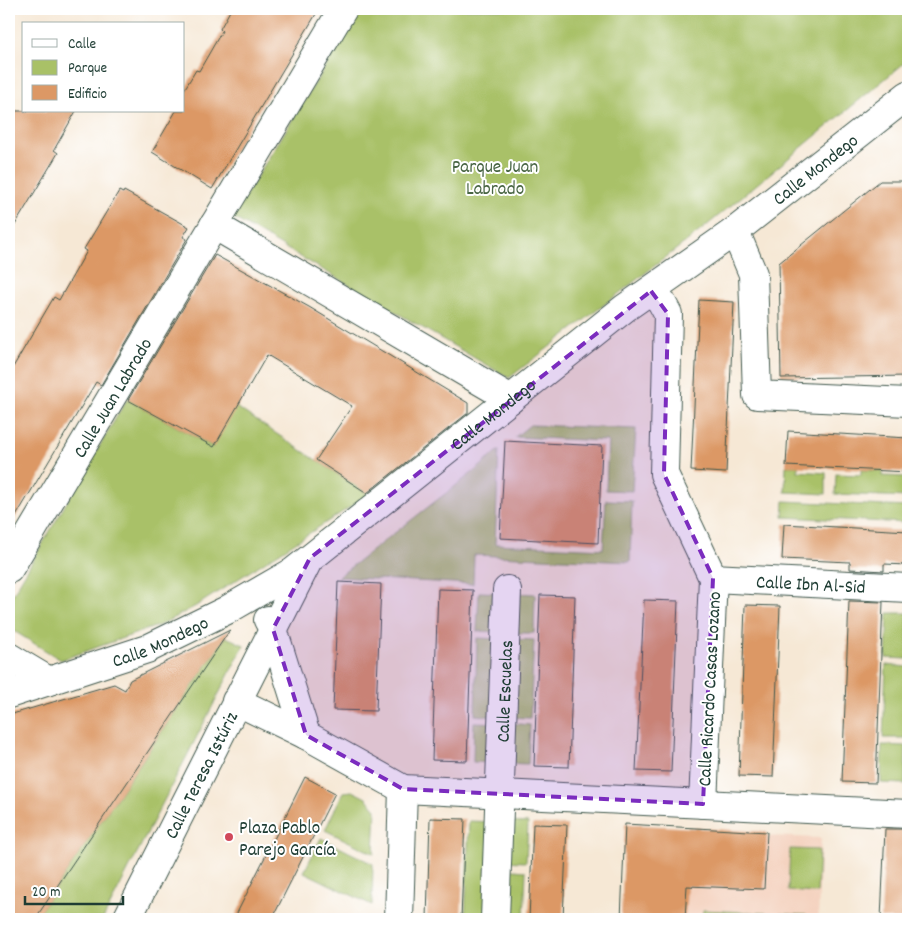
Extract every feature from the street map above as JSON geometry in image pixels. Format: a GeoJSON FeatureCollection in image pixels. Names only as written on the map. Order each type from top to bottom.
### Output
{"type":"FeatureCollection","features":[{"type":"Feature","properties":{"kind":"street","name":"Calle Juan Labrado"},"geometry":{"type":"LineString","coordinates":[[9,569],[343,9]]}},
{"type":"Feature","properties":{"kind":"street","name":"Calle Mondego"},"geometry":{"type":"LineString","coordinates":[[9,694],[147,649],[254,596],[293,572],[625,308],[735,231],[908,95]]}},
{"type":"Feature","properties":{"kind":"street"},"geometry":{"type":"LineString","coordinates":[[214,225],[511,399]]}},
{"type":"Feature","properties":{"kind":"street"},"geometry":{"type":"LineString","coordinates":[[735,231],[753,274],[757,395],[908,402]]}},
{"type":"Feature","properties":{"kind":"street","name":"Calle Ricardo Casas Lozano"},"geometry":{"type":"LineString","coordinates":[[651,291],[668,314],[664,474],[712,578],[703,804]]}},
{"type":"Feature","properties":{"kind":"street","name":"Calle Teresa Istúriz"},"geometry":{"type":"LineString","coordinates":[[136,917],[236,702],[310,558]]}},
{"type":"Feature","properties":{"kind":"street","name":"Calle Ibn Al-Sid"},"geometry":{"type":"LineString","coordinates":[[712,578],[908,588]]}},
{"type":"Feature","properties":{"kind":"street","name":"Calle Escuelas"},"geometry":{"type":"LineString","coordinates":[[495,919],[507,590]]}},
{"type":"Feature","properties":{"kind":"street"},"geometry":{"type":"LineString","coordinates":[[254,596],[273,629],[306,735]]}},
{"type":"Feature","properties":{"kind":"street"},"geometry":{"type":"LineString","coordinates":[[9,657],[49,681]]}},
{"type":"Feature","properties":{"kind":"street"},"geometry":{"type":"LineString","coordinates":[[236,702],[306,735],[403,789],[499,794]]}},
{"type":"Feature","properties":{"kind":"street"},"geometry":{"type":"LineString","coordinates":[[398,919],[403,789]]}},
{"type":"Feature","properties":{"kind":"street","name":"Calle Ricardo Casas Lozano"},"geometry":{"type":"LineString","coordinates":[[499,794],[908,814]]}},
{"type":"Feature","properties":{"kind":"highlighted area"},"geometry":{"type":"Polygon","coordinates":[[[651,291],[668,314],[664,474],[713,578],[703,804],[403,789],[306,735],[273,629],[310,558],[651,291]]]}},
{"type":"Feature","properties":{"kind":"shaded area"},"geometry":{"type":"Polygon","coordinates":[[[625,824],[767,832],[767,836],[821,838],[818,919],[621,919],[625,824]]]}},
{"type":"Feature","properties":{"kind":"green space","name":"Parque Juan Labrado"},"geometry":{"type":"Polygon","coordinates":[[[361,9],[908,9],[908,60],[700,231],[509,378],[232,217],[361,9]]]}},
{"type":"Feature","properties":{"kind":"green space"},"geometry":{"type":"Polygon","coordinates":[[[127,399],[213,447],[236,407],[369,495],[196,606],[160,625],[61,660],[9,628],[9,601],[127,399]]]}},
{"type":"Feature","properties":{"kind":"green space"},"geometry":{"type":"Polygon","coordinates":[[[530,425],[636,429],[632,491],[606,490],[608,441],[515,437],[530,425]]]}},
{"type":"Feature","properties":{"kind":"green space"},"geometry":{"type":"Polygon","coordinates":[[[499,450],[495,544],[603,549],[606,500],[632,501],[630,562],[474,555],[473,584],[338,577],[477,469],[499,450]]]}},
{"type":"Feature","properties":{"kind":"green space"},"geometry":{"type":"Polygon","coordinates":[[[786,466],[798,466],[798,471],[826,473],[826,494],[785,492],[786,466]]]}},
{"type":"Feature","properties":{"kind":"green space"},"geometry":{"type":"Polygon","coordinates":[[[861,470],[883,471],[883,476],[908,477],[908,497],[835,494],[836,474],[861,475],[861,470]]]}},
{"type":"Feature","properties":{"kind":"green space"},"geometry":{"type":"Polygon","coordinates":[[[784,501],[908,507],[908,523],[783,517],[784,501]]]}},
{"type":"Feature","properties":{"kind":"green space"},"geometry":{"type":"Polygon","coordinates":[[[479,592],[502,593],[501,632],[477,631],[479,592]]]}},
{"type":"Feature","properties":{"kind":"green space"},"geometry":{"type":"Polygon","coordinates":[[[512,593],[535,594],[534,633],[511,633],[512,593]]]}},
{"type":"Feature","properties":{"kind":"green space"},"geometry":{"type":"Polygon","coordinates":[[[888,613],[908,613],[908,659],[886,658],[888,613]]]}},
{"type":"Feature","properties":{"kind":"green space"},"geometry":{"type":"Polygon","coordinates":[[[226,637],[244,645],[103,919],[35,919],[226,637]]]}},
{"type":"Feature","properties":{"kind":"green space"},"geometry":{"type":"Polygon","coordinates":[[[477,638],[501,639],[498,717],[475,715],[477,638]]]}},
{"type":"Feature","properties":{"kind":"green space"},"geometry":{"type":"Polygon","coordinates":[[[510,639],[534,640],[530,718],[507,717],[510,639]]]}},
{"type":"Feature","properties":{"kind":"green space"},"geometry":{"type":"Polygon","coordinates":[[[886,665],[908,667],[906,738],[883,738],[886,665]]]}},
{"type":"Feature","properties":{"kind":"green space"},"geometry":{"type":"Polygon","coordinates":[[[474,722],[497,723],[496,763],[473,762],[474,722]]]}},
{"type":"Feature","properties":{"kind":"green space"},"geometry":{"type":"Polygon","coordinates":[[[507,723],[530,725],[528,764],[505,763],[507,723]]]}},
{"type":"Feature","properties":{"kind":"green space"},"geometry":{"type":"Polygon","coordinates":[[[882,745],[906,746],[905,784],[881,783],[882,745]]]}},
{"type":"Feature","properties":{"kind":"green space"},"geometry":{"type":"Polygon","coordinates":[[[352,791],[366,798],[376,809],[374,854],[325,830],[343,792],[352,791]]]}},
{"type":"Feature","properties":{"kind":"green space"},"geometry":{"type":"Polygon","coordinates":[[[469,821],[494,822],[490,919],[465,919],[469,821]]]}},
{"type":"Feature","properties":{"kind":"green space"},"geometry":{"type":"Polygon","coordinates":[[[503,822],[528,823],[526,862],[501,861],[503,822]]]}},
{"type":"Feature","properties":{"kind":"green space"},"geometry":{"type":"Polygon","coordinates":[[[321,838],[373,864],[372,905],[304,872],[321,838]]]}},
{"type":"Feature","properties":{"kind":"green space"},"geometry":{"type":"Polygon","coordinates":[[[790,849],[819,850],[817,893],[788,891],[790,849]]]}},
{"type":"Feature","properties":{"kind":"green space"},"geometry":{"type":"Polygon","coordinates":[[[501,869],[526,871],[524,919],[499,919],[501,869]]]}},
{"type":"Feature","properties":{"kind":"green space"},"geometry":{"type":"Polygon","coordinates":[[[703,910],[806,915],[806,919],[702,919],[703,910]]]}},
{"type":"Feature","properties":{"kind":"building"},"geometry":{"type":"Polygon","coordinates":[[[231,9],[319,9],[212,189],[152,152],[175,112],[185,112],[185,88],[196,70],[199,71],[222,31],[220,29],[231,9]]]}},
{"type":"Feature","properties":{"kind":"building"},"geometry":{"type":"Polygon","coordinates":[[[9,111],[75,112],[54,150],[58,153],[9,235],[9,111]]]}},
{"type":"Feature","properties":{"kind":"building"},"geometry":{"type":"Polygon","coordinates":[[[880,181],[908,181],[908,376],[781,378],[779,263],[880,181]]]}},
{"type":"Feature","properties":{"kind":"building"},"geometry":{"type":"Polygon","coordinates":[[[119,191],[123,193],[124,191],[189,227],[183,237],[187,239],[101,385],[96,382],[9,528],[9,374],[54,297],[59,300],[87,251],[84,249],[119,191]]]}},
{"type":"Feature","properties":{"kind":"building"},"geometry":{"type":"Polygon","coordinates":[[[215,255],[309,307],[468,403],[468,413],[367,493],[316,460],[352,406],[267,355],[214,447],[128,400],[215,255]]]}},
{"type":"Feature","properties":{"kind":"building"},"geometry":{"type":"Polygon","coordinates":[[[699,300],[734,302],[726,473],[691,471],[699,300]]]}},
{"type":"Feature","properties":{"kind":"building"},"geometry":{"type":"Polygon","coordinates":[[[788,431],[908,438],[908,472],[786,466],[788,431]]]}},
{"type":"Feature","properties":{"kind":"building"},"geometry":{"type":"Polygon","coordinates":[[[505,441],[602,446],[598,543],[500,538],[505,441]]]}},
{"type":"Feature","properties":{"kind":"building"},"geometry":{"type":"Polygon","coordinates":[[[784,524],[908,531],[908,565],[884,564],[884,571],[850,569],[850,562],[782,559],[784,524]]]}},
{"type":"Feature","properties":{"kind":"building"},"geometry":{"type":"Polygon","coordinates":[[[338,582],[381,584],[376,711],[333,710],[338,582]]]}},
{"type":"Feature","properties":{"kind":"building"},"geometry":{"type":"Polygon","coordinates":[[[438,589],[473,590],[467,761],[432,760],[438,589]]]}},
{"type":"Feature","properties":{"kind":"building"},"geometry":{"type":"Polygon","coordinates":[[[540,595],[575,596],[569,767],[534,766],[540,595]]]}},
{"type":"Feature","properties":{"kind":"building"},"geometry":{"type":"Polygon","coordinates":[[[644,600],[678,601],[671,772],[636,771],[644,600]]]}},
{"type":"Feature","properties":{"kind":"building"},"geometry":{"type":"Polygon","coordinates":[[[849,601],[883,602],[876,783],[842,782],[849,601]]]}},
{"type":"Feature","properties":{"kind":"building"},"geometry":{"type":"Polygon","coordinates":[[[745,605],[780,606],[773,777],[739,776],[745,605]]]}},
{"type":"Feature","properties":{"kind":"building"},"geometry":{"type":"Polygon","coordinates":[[[230,630],[35,919],[9,919],[9,715],[114,684],[125,690],[130,680],[230,630]]]}},
{"type":"Feature","properties":{"kind":"building"},"geometry":{"type":"Polygon","coordinates":[[[305,777],[335,793],[272,919],[234,919],[305,777]]]}},
{"type":"Feature","properties":{"kind":"building"},"geometry":{"type":"Polygon","coordinates":[[[430,818],[465,819],[461,919],[427,919],[430,818]]]}},
{"type":"Feature","properties":{"kind":"building"},"geometry":{"type":"Polygon","coordinates":[[[533,824],[567,825],[563,919],[529,919],[533,824]]]}},
{"type":"Feature","properties":{"kind":"building"},"geometry":{"type":"Polygon","coordinates":[[[625,824],[767,832],[764,889],[687,886],[685,919],[621,919],[625,824]]]}},
{"type":"Feature","properties":{"kind":"building"},"geometry":{"type":"Polygon","coordinates":[[[885,829],[908,829],[908,919],[881,919],[885,829]]]}},
{"type":"Feature","properties":{"kind":"place","name":"Plaza Pablo Parejo García"},"geometry":{"type":"Point","coordinates":[229,837]}}]}
